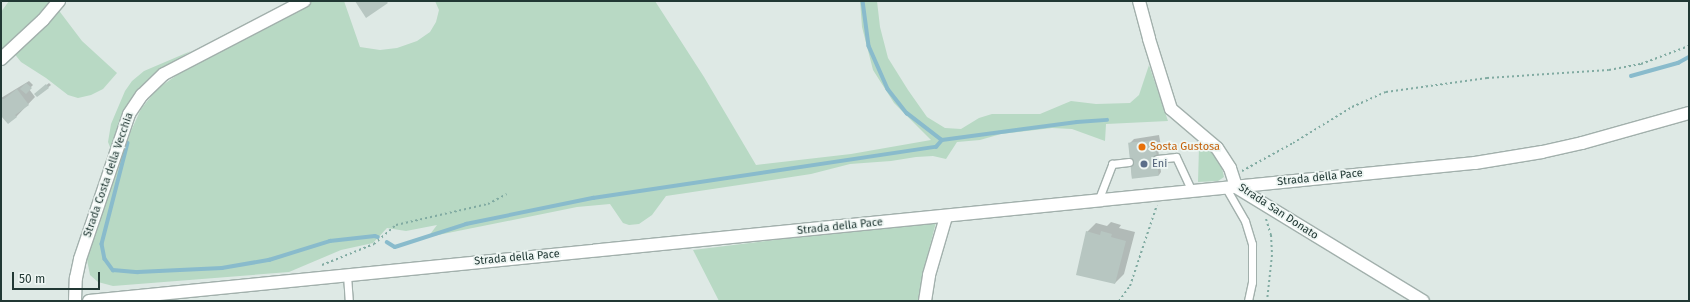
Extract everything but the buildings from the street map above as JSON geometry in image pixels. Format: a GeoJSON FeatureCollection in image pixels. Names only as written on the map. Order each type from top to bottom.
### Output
{"type":"FeatureCollection","features":[{"type":"Feature","properties":{"kind":"street"},"geometry":{"type":"LineString","coordinates":[[1,59],[43,20],[59,1]]}},
{"type":"Feature","properties":{"kind":"street","name":"Strada Costa della Vecchia"},"geometry":{"type":"LineString","coordinates":[[75,301],[76,278],[83,253],[129,114],[142,95],[164,74],[304,1]]}},
{"type":"Feature","properties":{"kind":"street","name":"Strada San Donato"},"geometry":{"type":"LineString","coordinates":[[1139,1],[1148,39],[1171,109],[1217,148],[1230,168],[1231,184],[1423,301]]}},
{"type":"Feature","properties":{"kind":"street","name":"Strada della Pace"},"geometry":{"type":"LineString","coordinates":[[89,301],[946,217],[1192,192],[1231,184],[1507,158],[1582,143],[1689,113]]}},
{"type":"Feature","properties":{"kind":"street"},"geometry":{"type":"LineString","coordinates":[[925,301],[929,275],[946,217]]}},
{"type":"Feature","properties":{"kind":"lane"},"geometry":{"type":"LineString","coordinates":[[1157,159],[1176,157],[1192,192]]}},
{"type":"Feature","properties":{"kind":"lane"},"geometry":{"type":"LineString","coordinates":[[1098,201],[1112,164],[1129,162]]}},
{"type":"Feature","properties":{"kind":"lane"},"geometry":{"type":"LineString","coordinates":[[1231,184],[1252,244],[1252,282],[1248,301]]}},
{"type":"Feature","properties":{"kind":"lane"},"geometry":{"type":"LineString","coordinates":[[347,275],[349,301]]}},
{"type":"Feature","properties":{"kind":"path"},"geometry":{"type":"LineString","coordinates":[[1231,184],[1293,143],[1352,107],[1386,92],[1487,78],[1609,70],[1641,64],[1689,46]]}},
{"type":"Feature","properties":{"kind":"path"},"geometry":{"type":"LineString","coordinates":[[320,266],[374,244],[396,225],[488,204],[507,194]]}},
{"type":"Feature","properties":{"kind":"path"},"geometry":{"type":"LineString","coordinates":[[1120,301],[1130,286],[1160,195]]}},
{"type":"Feature","properties":{"kind":"path"},"geometry":{"type":"LineString","coordinates":[[1262,204],[1271,235],[1272,255],[1267,301]]}},
{"type":"Feature","properties":{"kind":"green space"},"geometry":{"type":"Polygon","coordinates":[[[9,1],[54,1],[1,53],[1,12],[9,1]]]}},
{"type":"Feature","properties":{"kind":"green space"},"geometry":{"type":"Polygon","coordinates":[[[311,1],[344,1],[360,47],[380,50],[397,48],[417,41],[430,32],[436,22],[439,10],[435,1],[655,1],[704,77],[756,165],[851,154],[931,140],[894,103],[873,70],[862,27],[860,1],[877,1],[880,27],[888,58],[927,117],[945,128],[961,129],[979,118],[992,114],[1040,114],[1071,101],[1096,104],[1130,103],[1139,95],[1149,65],[1168,121],[1106,124],[1105,141],[1072,129],[1052,128],[1001,134],[980,140],[957,142],[946,159],[933,156],[850,164],[811,174],[666,196],[652,215],[639,224],[629,225],[623,223],[610,204],[577,207],[428,237],[437,225],[406,231],[387,228],[373,243],[341,250],[289,272],[113,286],[98,282],[90,275],[87,260],[113,180],[130,133],[141,109],[157,89],[187,68],[311,1]]]}},
{"type":"Feature","properties":{"kind":"green space"},"geometry":{"type":"Polygon","coordinates":[[[57,8],[82,41],[117,73],[103,89],[91,95],[78,98],[68,95],[46,78],[21,62],[13,52],[57,8]]]}},
{"type":"Feature","properties":{"kind":"green space"},"geometry":{"type":"Polygon","coordinates":[[[191,51],[162,70],[112,152],[108,142],[111,124],[125,91],[132,81],[144,71],[191,51]]]}},
{"type":"Feature","properties":{"kind":"green space"},"geometry":{"type":"Polygon","coordinates":[[[1203,143],[1217,158],[1222,168],[1224,177],[1218,181],[1198,182],[1199,147],[1203,143]]]}},
{"type":"Feature","properties":{"kind":"green space"},"geometry":{"type":"Polygon","coordinates":[[[936,222],[921,282],[919,301],[719,301],[693,250],[871,228],[936,222]]]}},
{"type":"Feature","properties":{"kind":"waterway"},"geometry":{"type":"LineString","coordinates":[[863,1],[869,46],[888,89],[907,113],[942,140],[1077,122],[1107,120]]}},
{"type":"Feature","properties":{"kind":"waterway"},"geometry":{"type":"LineString","coordinates":[[1631,76],[1678,63],[1689,57]]}},
{"type":"Feature","properties":{"kind":"waterway"},"geometry":{"type":"LineString","coordinates":[[387,242],[395,247],[466,224],[593,198],[936,147],[942,140]]}},
{"type":"Feature","properties":{"kind":"waterway"},"geometry":{"type":"LineString","coordinates":[[128,143],[102,244],[105,259],[113,270],[138,272],[222,268],[269,260],[330,241],[375,236],[378,237]]}},
{"type":"Feature","properties":{"kind":"place","name":"Sosta Gustosa"},"geometry":{"type":"Point","coordinates":[1142,147]}},
{"type":"Feature","properties":{"kind":"place","name":"Eni"},"geometry":{"type":"Point","coordinates":[1144,164]}}]}
